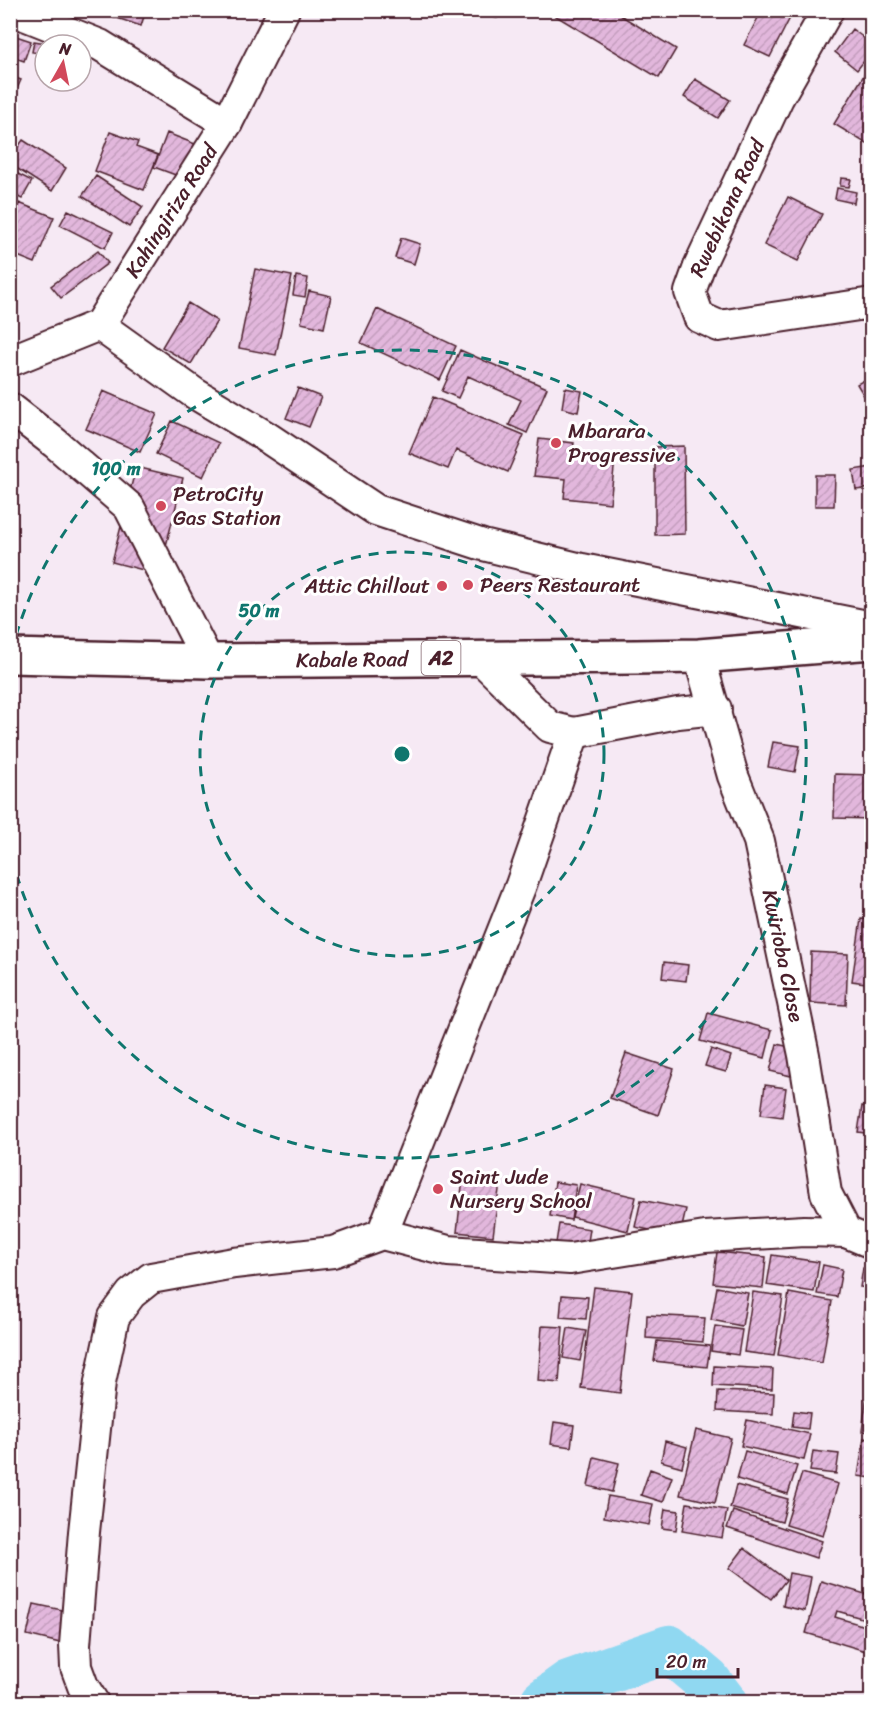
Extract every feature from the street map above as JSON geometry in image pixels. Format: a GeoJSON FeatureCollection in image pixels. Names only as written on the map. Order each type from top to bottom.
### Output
{"type":"FeatureCollection","features":[{"type":"Feature","properties":{"kind":"main road","name":"Kabale Road"},"geometry":{"type":"LineString","coordinates":[[10,656],[208,661],[699,656],[872,642]]}},
{"type":"Feature","properties":{"kind":"street"},"geometry":{"type":"LineString","coordinates":[[12,10],[100,45],[228,123]]}},
{"type":"Feature","properties":{"kind":"street","name":"Kahingiriza Road"},"geometry":{"type":"LineString","coordinates":[[99,325],[228,123],[284,10]]}},
{"type":"Feature","properties":{"kind":"street","name":"Rwebikona Road"},"geometry":{"type":"LineString","coordinates":[[828,10],[778,98],[700,264],[690,292],[699,317],[718,326],[872,303]]}},
{"type":"Feature","properties":{"kind":"street"},"geometry":{"type":"LineString","coordinates":[[10,361],[99,325],[194,393],[265,436],[376,510],[483,545],[538,558],[872,627]]}},
{"type":"Feature","properties":{"kind":"street"},"geometry":{"type":"LineString","coordinates":[[10,408],[55,443],[129,507],[208,661]]}},
{"type":"Feature","properties":{"kind":"street","name":"Kwirioba Close"},"geometry":{"type":"LineString","coordinates":[[699,656],[716,709],[733,776],[759,841],[804,1055],[826,1193],[859,1238]]}},
{"type":"Feature","properties":{"kind":"street"},"geometry":{"type":"LineString","coordinates":[[480,658],[550,727],[574,733],[678,713],[716,709]]}},
{"type":"Feature","properties":{"kind":"street"},"geometry":{"type":"LineString","coordinates":[[382,1234],[521,885],[574,733]]}},
{"type":"Feature","properties":{"kind":"street"},"geometry":{"type":"LineString","coordinates":[[93,1702],[83,1686],[76,1666],[75,1645],[100,1382],[114,1317],[131,1294],[152,1278],[234,1263],[333,1252],[382,1234],[448,1251],[570,1258],[705,1237],[804,1231],[859,1238]]}},
{"type":"Feature","properties":{"kind":"building"},"geometry":{"type":"Polygon","coordinates":[[[93,10],[146,10],[141,26],[93,10]]]}},
{"type":"Feature","properties":{"kind":"building"},"geometry":{"type":"Polygon","coordinates":[[[485,10],[499,10],[497,18],[484,15],[485,10]]]}},
{"type":"Feature","properties":{"kind":"building"},"geometry":{"type":"Polygon","coordinates":[[[546,10],[612,10],[676,49],[659,78],[546,10]]]}},
{"type":"Feature","properties":{"kind":"building"},"geometry":{"type":"Polygon","coordinates":[[[762,10],[790,10],[793,12],[770,57],[744,45],[762,10]]]}},
{"type":"Feature","properties":{"kind":"building"},"geometry":{"type":"Polygon","coordinates":[[[852,29],[872,44],[872,51],[857,70],[835,52],[852,29]]]}},
{"type":"Feature","properties":{"kind":"building"},"geometry":{"type":"Polygon","coordinates":[[[10,34],[31,41],[24,61],[10,56],[10,34]]]}},
{"type":"Feature","properties":{"kind":"building"},"geometry":{"type":"Polygon","coordinates":[[[872,62],[872,137],[867,144],[834,124],[872,62]]]}},
{"type":"Feature","properties":{"kind":"building"},"geometry":{"type":"Polygon","coordinates":[[[10,76],[21,80],[10,104],[10,76]]]}},
{"type":"Feature","properties":{"kind":"building"},"geometry":{"type":"Polygon","coordinates":[[[695,79],[730,100],[718,118],[684,97],[695,79]]]}},
{"type":"Feature","properties":{"kind":"building"},"geometry":{"type":"Polygon","coordinates":[[[110,132],[138,142],[136,147],[158,155],[144,190],[95,171],[110,132]]]}},
{"type":"Feature","properties":{"kind":"building"},"geometry":{"type":"Polygon","coordinates":[[[167,133],[195,144],[181,177],[154,167],[167,133]]]}},
{"type":"Feature","properties":{"kind":"building"},"geometry":{"type":"Polygon","coordinates":[[[23,140],[66,168],[52,191],[10,164],[10,158],[23,140]]]}},
{"type":"Feature","properties":{"kind":"building"},"geometry":{"type":"Polygon","coordinates":[[[10,170],[32,181],[22,199],[10,193],[10,170]]]}},
{"type":"Feature","properties":{"kind":"building"},"geometry":{"type":"Polygon","coordinates":[[[96,176],[143,207],[129,227],[82,196],[96,176]]]}},
{"type":"Feature","properties":{"kind":"building"},"geometry":{"type":"Polygon","coordinates":[[[841,178],[851,179],[849,187],[840,186],[841,178]]]}},
{"type":"Feature","properties":{"kind":"building"},"geometry":{"type":"Polygon","coordinates":[[[837,188],[856,192],[854,203],[835,199],[837,188]]]}},
{"type":"Feature","properties":{"kind":"building"},"geometry":{"type":"Polygon","coordinates":[[[788,197],[822,214],[798,261],[764,245],[788,197]]]}},
{"type":"Feature","properties":{"kind":"building"},"geometry":{"type":"Polygon","coordinates":[[[19,203],[54,217],[35,263],[10,253],[10,225],[19,203]]]}},
{"type":"Feature","properties":{"kind":"building"},"geometry":{"type":"Polygon","coordinates":[[[68,210],[113,232],[105,248],[60,225],[68,210]]]}},
{"type":"Feature","properties":{"kind":"building"},"geometry":{"type":"Polygon","coordinates":[[[401,238],[420,244],[414,264],[395,258],[401,238]]]}},
{"type":"Feature","properties":{"kind":"building"},"geometry":{"type":"Polygon","coordinates":[[[98,251],[108,263],[61,298],[51,286],[98,251]]]}},
{"type":"Feature","properties":{"kind":"building"},"geometry":{"type":"Polygon","coordinates":[[[255,269],[292,276],[276,355],[239,348],[255,269]]]}},
{"type":"Feature","properties":{"kind":"building"},"geometry":{"type":"Polygon","coordinates":[[[296,276],[308,278],[305,297],[293,295],[296,276]]]}},
{"type":"Feature","properties":{"kind":"building"},"geometry":{"type":"Polygon","coordinates":[[[309,291],[331,296],[324,328],[301,323],[309,291]]]}},
{"type":"Feature","properties":{"kind":"building"},"geometry":{"type":"Polygon","coordinates":[[[188,303],[217,321],[191,364],[162,347],[188,303]]]}},
{"type":"Feature","properties":{"kind":"building"},"geometry":{"type":"Polygon","coordinates":[[[377,309],[456,346],[440,380],[361,343],[377,309]]]}},
{"type":"Feature","properties":{"kind":"building"},"geometry":{"type":"Polygon","coordinates":[[[460,350],[547,388],[527,433],[509,425],[521,400],[468,376],[458,398],[442,391],[460,350]]]}},
{"type":"Feature","properties":{"kind":"building"},"geometry":{"type":"Polygon","coordinates":[[[872,376],[872,409],[857,384],[872,376]]]}},
{"type":"Feature","properties":{"kind":"building"},"geometry":{"type":"Polygon","coordinates":[[[298,388],[321,397],[309,427],[286,418],[298,388]]]}},
{"type":"Feature","properties":{"kind":"building"},"geometry":{"type":"Polygon","coordinates":[[[565,388],[582,391],[578,412],[562,408],[565,388]]]}},
{"type":"Feature","properties":{"kind":"building"},"geometry":{"type":"Polygon","coordinates":[[[103,391],[157,414],[140,452],[86,429],[103,391]]]}},
{"type":"Feature","properties":{"kind":"building"},"geometry":{"type":"Polygon","coordinates":[[[433,397],[524,435],[508,472],[456,450],[448,469],[409,453],[433,397]]]}},
{"type":"Feature","properties":{"kind":"building"},"geometry":{"type":"Polygon","coordinates":[[[172,421],[219,443],[203,477],[156,454],[172,421]]]}},
{"type":"Feature","properties":{"kind":"building"},"geometry":{"type":"Polygon","coordinates":[[[539,439],[574,443],[572,455],[615,460],[610,503],[564,498],[566,479],[534,476],[539,439]]]}},
{"type":"Feature","properties":{"kind":"building"},"geometry":{"type":"Polygon","coordinates":[[[684,446],[685,534],[655,535],[655,447],[684,446]]]}},
{"type":"Feature","properties":{"kind":"building"},"geometry":{"type":"Polygon","coordinates":[[[136,467],[183,478],[159,574],[112,562],[136,467]]]}},
{"type":"Feature","properties":{"kind":"building"},"geometry":{"type":"Polygon","coordinates":[[[872,467],[872,488],[856,490],[853,470],[872,467]]]}},
{"type":"Feature","properties":{"kind":"building"},"geometry":{"type":"Polygon","coordinates":[[[815,475],[835,475],[834,506],[815,506],[815,475]]]}},
{"type":"Feature","properties":{"kind":"building"},"geometry":{"type":"Polygon","coordinates":[[[773,742],[800,746],[795,772],[768,767],[773,742]]]}},
{"type":"Feature","properties":{"kind":"building"},"geometry":{"type":"Polygon","coordinates":[[[835,774],[872,775],[872,819],[834,818],[835,774]]]}},
{"type":"Feature","properties":{"kind":"building"},"geometry":{"type":"Polygon","coordinates":[[[861,919],[872,920],[872,984],[852,981],[861,919]]]}},
{"type":"Feature","properties":{"kind":"building"},"geometry":{"type":"Polygon","coordinates":[[[811,952],[848,954],[846,1005],[810,1003],[811,952]]]}},
{"type":"Feature","properties":{"kind":"building"},"geometry":{"type":"Polygon","coordinates":[[[664,962],[688,965],[686,981],[662,978],[664,962]]]}},
{"type":"Feature","properties":{"kind":"building"},"geometry":{"type":"Polygon","coordinates":[[[708,1013],[772,1030],[765,1058],[700,1041],[708,1013]]]}},
{"type":"Feature","properties":{"kind":"building"},"geometry":{"type":"Polygon","coordinates":[[[777,1044],[798,1049],[791,1076],[770,1071],[777,1044]]]}},
{"type":"Feature","properties":{"kind":"building"},"geometry":{"type":"Polygon","coordinates":[[[711,1049],[731,1056],[726,1072],[705,1066],[711,1049]]]}},
{"type":"Feature","properties":{"kind":"building"},"geometry":{"type":"Polygon","coordinates":[[[626,1053],[674,1069],[658,1115],[610,1098],[626,1053]]]}},
{"type":"Feature","properties":{"kind":"building"},"geometry":{"type":"Polygon","coordinates":[[[765,1085],[786,1088],[782,1117],[761,1114],[765,1085]]]}},
{"type":"Feature","properties":{"kind":"building"},"geometry":{"type":"Polygon","coordinates":[[[862,1106],[872,1108],[872,1134],[858,1132],[862,1106]]]}},
{"type":"Feature","properties":{"kind":"building"},"geometry":{"type":"Polygon","coordinates":[[[463,1177],[500,1182],[493,1236],[457,1232],[463,1177]]]}},
{"type":"Feature","properties":{"kind":"building"},"geometry":{"type":"Polygon","coordinates":[[[555,1182],[576,1185],[571,1220],[550,1216],[555,1182]]]}},
{"type":"Feature","properties":{"kind":"building"},"geometry":{"type":"Polygon","coordinates":[[[580,1184],[636,1197],[628,1231],[572,1217],[580,1184]]]}},
{"type":"Feature","properties":{"kind":"building"},"geometry":{"type":"Polygon","coordinates":[[[641,1200],[686,1209],[680,1236],[635,1227],[641,1200]]]}},
{"type":"Feature","properties":{"kind":"building"},"geometry":{"type":"Polygon","coordinates":[[[559,1224],[590,1229],[587,1248],[556,1243],[559,1224]]]}},
{"type":"Feature","properties":{"kind":"building"},"geometry":{"type":"Polygon","coordinates":[[[717,1252],[766,1257],[763,1288],[713,1283],[717,1252]]]}},
{"type":"Feature","properties":{"kind":"building"},"geometry":{"type":"Polygon","coordinates":[[[772,1255],[819,1262],[814,1292],[767,1285],[772,1255]]]}},
{"type":"Feature","properties":{"kind":"building"},"geometry":{"type":"Polygon","coordinates":[[[823,1265],[842,1269],[837,1297],[817,1294],[823,1265]]]}},
{"type":"Feature","properties":{"kind":"building"},"geometry":{"type":"Polygon","coordinates":[[[863,1268],[872,1269],[872,1288],[860,1287],[863,1268]]]}},
{"type":"Feature","properties":{"kind":"building"},"geometry":{"type":"Polygon","coordinates":[[[594,1287],[632,1291],[620,1393],[581,1388],[594,1287]]]}},
{"type":"Feature","properties":{"kind":"building"},"geometry":{"type":"Polygon","coordinates":[[[717,1287],[748,1293],[742,1326],[711,1320],[717,1287]]]}},
{"type":"Feature","properties":{"kind":"building"},"geometry":{"type":"Polygon","coordinates":[[[753,1292],[783,1296],[774,1356],[744,1352],[753,1292]]]}},
{"type":"Feature","properties":{"kind":"building"},"geometry":{"type":"Polygon","coordinates":[[[789,1293],[832,1301],[822,1363],[778,1355],[789,1293]]]}},
{"type":"Feature","properties":{"kind":"building"},"geometry":{"type":"Polygon","coordinates":[[[562,1295],[588,1297],[586,1319],[560,1317],[562,1295]]]}},
{"type":"Feature","properties":{"kind":"building"},"geometry":{"type":"Polygon","coordinates":[[[866,1295],[872,1296],[872,1319],[863,1318],[866,1295]]]}},
{"type":"Feature","properties":{"kind":"building"},"geometry":{"type":"Polygon","coordinates":[[[647,1315],[705,1318],[703,1342],[646,1338],[647,1315]]]}},
{"type":"Feature","properties":{"kind":"building"},"geometry":{"type":"Polygon","coordinates":[[[542,1326],[563,1327],[559,1383],[538,1381],[542,1326]]]}},
{"type":"Feature","properties":{"kind":"building"},"geometry":{"type":"Polygon","coordinates":[[[715,1326],[742,1330],[738,1355],[711,1351],[715,1326]]]}},
{"type":"Feature","properties":{"kind":"building"},"geometry":{"type":"Polygon","coordinates":[[[568,1328],[586,1331],[580,1361],[563,1358],[568,1328]]]}},
{"type":"Feature","properties":{"kind":"building"},"geometry":{"type":"Polygon","coordinates":[[[657,1341],[710,1346],[707,1367],[654,1361],[657,1341]]]}},
{"type":"Feature","properties":{"kind":"building"},"geometry":{"type":"Polygon","coordinates":[[[872,1358],[872,1432],[862,1431],[872,1358]]]}},
{"type":"Feature","properties":{"kind":"building"},"geometry":{"type":"Polygon","coordinates":[[[714,1366],[773,1369],[772,1389],[713,1386],[714,1366]]]}},
{"type":"Feature","properties":{"kind":"building"},"geometry":{"type":"Polygon","coordinates":[[[718,1391],[774,1393],[773,1414],[717,1411],[718,1391]]]}},
{"type":"Feature","properties":{"kind":"building"},"geometry":{"type":"Polygon","coordinates":[[[794,1411],[810,1413],[808,1429],[792,1427],[794,1411]]]}},
{"type":"Feature","properties":{"kind":"building"},"geometry":{"type":"Polygon","coordinates":[[[747,1420],[810,1434],[804,1460],[741,1446],[747,1420]]]}},
{"type":"Feature","properties":{"kind":"building"},"geometry":{"type":"Polygon","coordinates":[[[554,1422],[574,1425],[571,1447],[551,1444],[554,1422]]]}},
{"type":"Feature","properties":{"kind":"building"},"geometry":{"type":"Polygon","coordinates":[[[696,1430],[731,1438],[715,1503],[680,1495],[696,1430]]]}},
{"type":"Feature","properties":{"kind":"building"},"geometry":{"type":"Polygon","coordinates":[[[864,1438],[872,1440],[872,1478],[858,1476],[864,1438]]]}},
{"type":"Feature","properties":{"kind":"building"},"geometry":{"type":"Polygon","coordinates":[[[665,1441],[687,1447],[682,1467],[661,1461],[665,1441]]]}},
{"type":"Feature","properties":{"kind":"building"},"geometry":{"type":"Polygon","coordinates":[[[745,1451],[797,1466],[788,1494],[737,1479],[745,1451]]]}},
{"type":"Feature","properties":{"kind":"building"},"geometry":{"type":"Polygon","coordinates":[[[813,1451],[839,1454],[836,1474],[810,1471],[813,1451]]]}},
{"type":"Feature","properties":{"kind":"building"},"geometry":{"type":"Polygon","coordinates":[[[594,1457],[619,1463],[612,1492],[588,1486],[594,1457]]]}},
{"type":"Feature","properties":{"kind":"building"},"geometry":{"type":"Polygon","coordinates":[[[650,1469],[672,1477],[663,1502],[641,1495],[650,1469]]]}},
{"type":"Feature","properties":{"kind":"building"},"geometry":{"type":"Polygon","coordinates":[[[802,1473],[838,1484],[823,1536],[786,1525],[802,1473]]]}},
{"type":"Feature","properties":{"kind":"building"},"geometry":{"type":"Polygon","coordinates":[[[736,1485],[788,1499],[782,1522],[730,1508],[736,1485]]]}},
{"type":"Feature","properties":{"kind":"building"},"geometry":{"type":"Polygon","coordinates":[[[608,1496],[653,1504],[649,1525],[604,1517],[608,1496]]]}},
{"type":"Feature","properties":{"kind":"building"},"geometry":{"type":"Polygon","coordinates":[[[687,1503],[727,1510],[722,1538],[682,1531],[687,1503]]]}},
{"type":"Feature","properties":{"kind":"building"},"geometry":{"type":"Polygon","coordinates":[[[665,1509],[679,1511],[676,1530],[662,1528],[665,1509]]]}},
{"type":"Feature","properties":{"kind":"building"},"geometry":{"type":"Polygon","coordinates":[[[733,1511],[822,1541],[816,1558],[727,1528],[733,1511]]]}},
{"type":"Feature","properties":{"kind":"building"},"geometry":{"type":"Polygon","coordinates":[[[744,1548],[786,1580],[771,1599],[729,1568],[744,1548]]]}},
{"type":"Feature","properties":{"kind":"building"},"geometry":{"type":"Polygon","coordinates":[[[789,1573],[811,1577],[805,1611],[783,1606],[789,1573]]]}},
{"type":"Feature","properties":{"kind":"building"},"geometry":{"type":"Polygon","coordinates":[[[821,1581],[872,1596],[872,1621],[837,1611],[835,1617],[872,1628],[872,1653],[806,1633],[821,1581]]]}},
{"type":"Feature","properties":{"kind":"building"},"geometry":{"type":"Polygon","coordinates":[[[34,1604],[67,1611],[60,1643],[27,1635],[34,1604]]]}},
{"type":"Feature","properties":{"kind":"waterway"},"geometry":{"type":"LineString","coordinates":[[544,1702],[569,1684],[669,1649],[707,1681],[723,1702]]}},
{"type":"Feature","properties":{"kind":"place","name":"Mbarara Progressive"},"geometry":{"type":"Point","coordinates":[556,443]}},
{"type":"Feature","properties":{"kind":"place","name":"PetroCity Gas Station"},"geometry":{"type":"Point","coordinates":[161,506]}},
{"type":"Feature","properties":{"kind":"place","name":"Peers Restaurant"},"geometry":{"type":"Point","coordinates":[468,585]}},
{"type":"Feature","properties":{"kind":"place","name":"Attic Chillout"},"geometry":{"type":"Point","coordinates":[442,586]}},
{"type":"Feature","properties":{"kind":"place","name":"Saint Jude Nursery School"},"geometry":{"type":"Point","coordinates":[438,1189]}}]}
